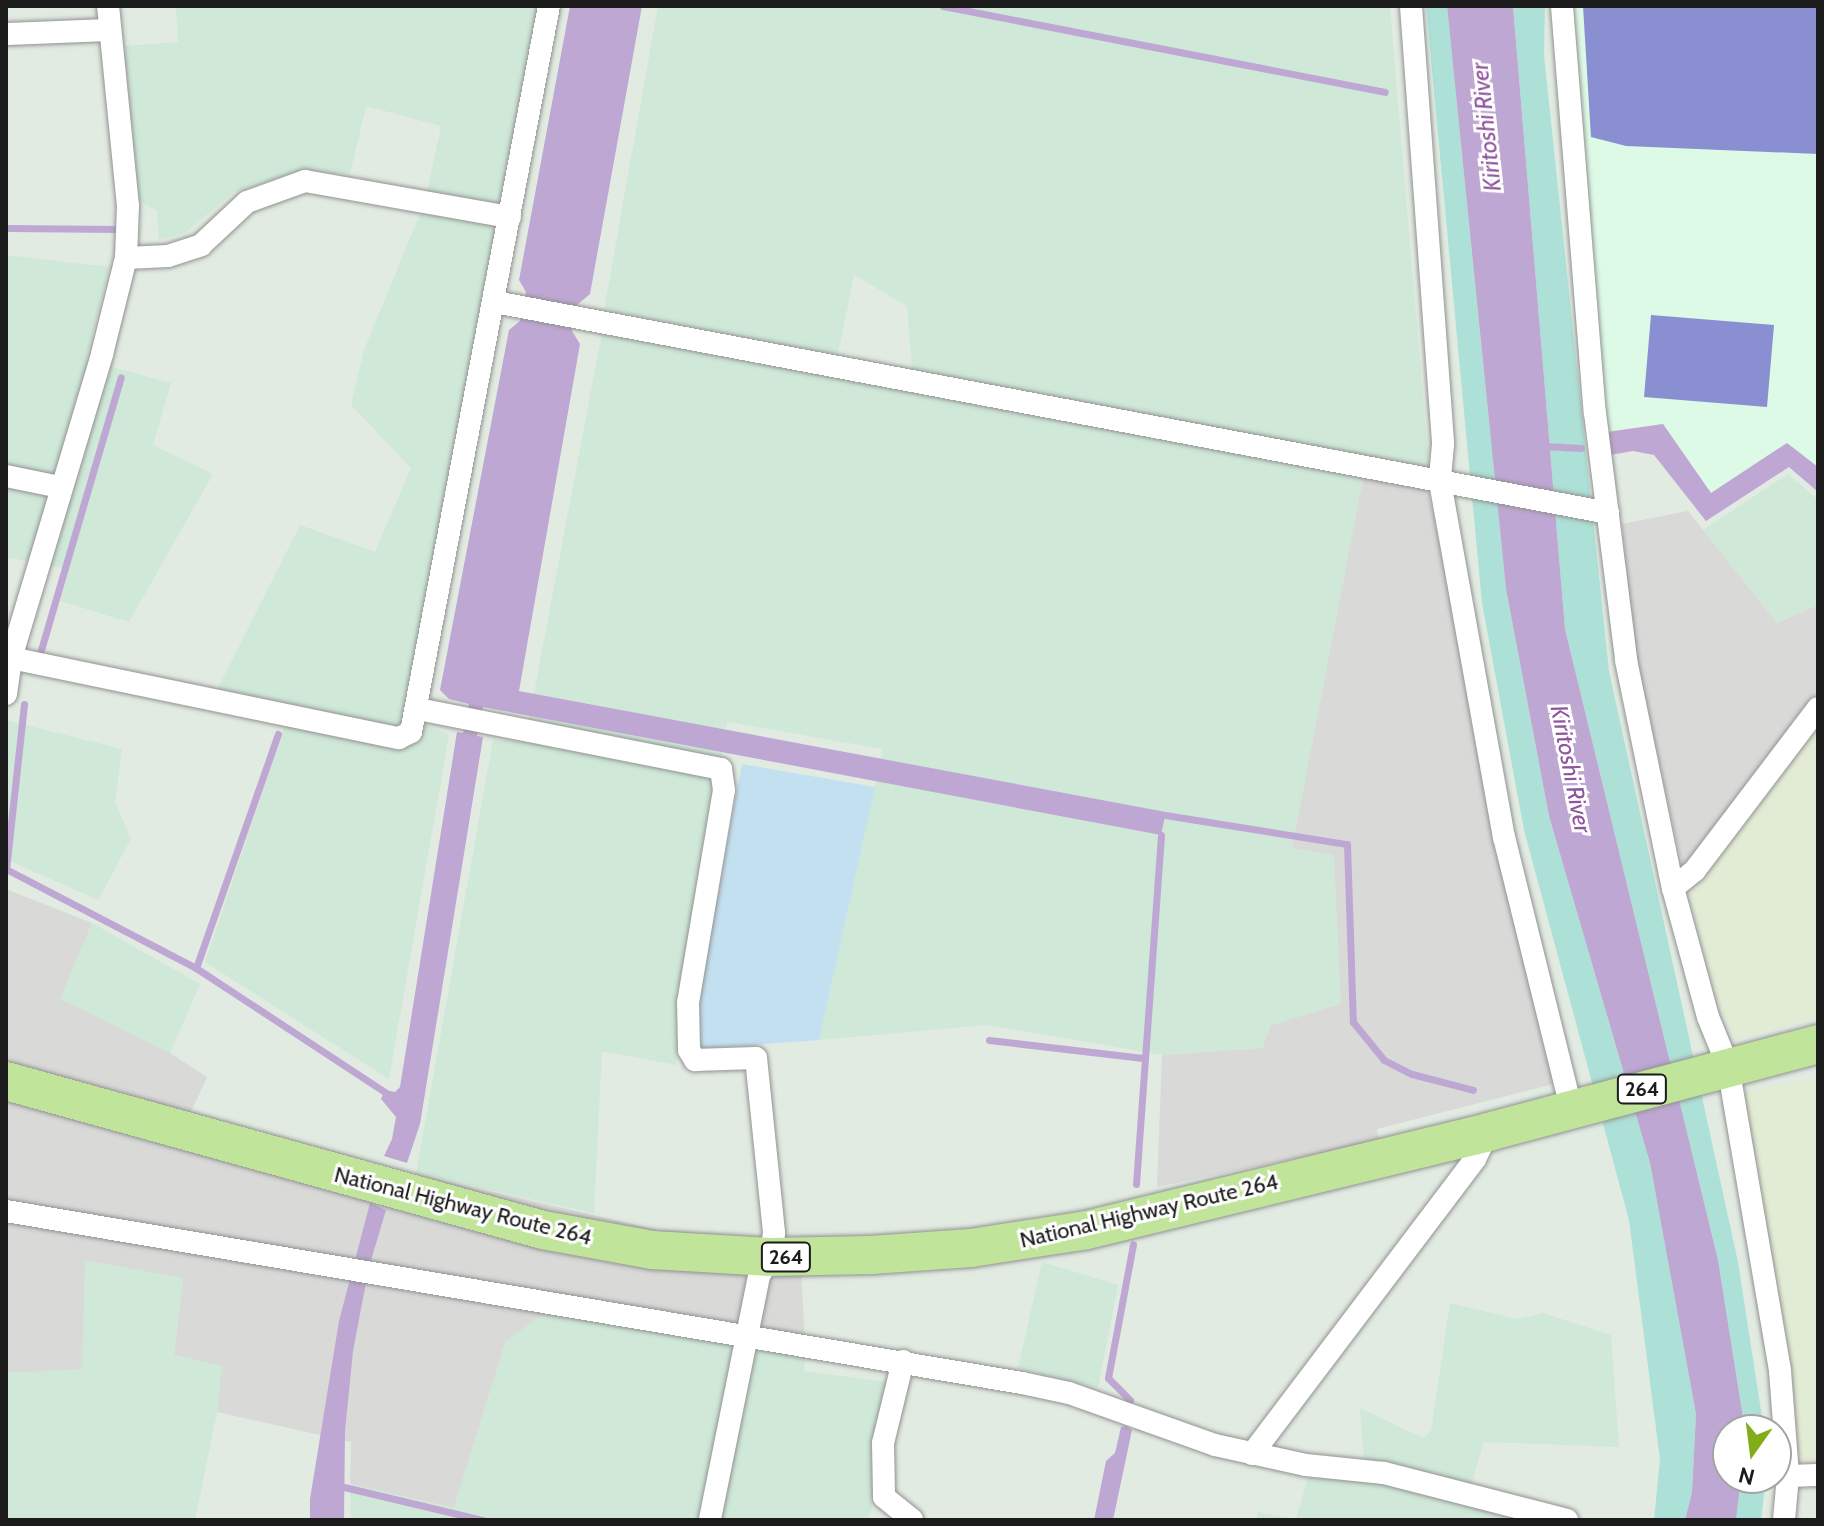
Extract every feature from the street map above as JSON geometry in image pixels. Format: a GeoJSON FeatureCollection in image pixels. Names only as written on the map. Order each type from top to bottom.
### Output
{"type":"FeatureCollection","features":[{"type":"Feature","properties":{"kind":"highway","name":"National Highway Route 264"},"geometry":{"type":"LineString","coordinates":[[6,1081],[543,1230],[652,1250],[770,1257],[971,1248],[1087,1230],[1488,1132],[1818,1044]]}},
{"type":"Feature","properties":{"kind":"street"},"geometry":{"type":"LineString","coordinates":[[6,694],[11,658],[102,354],[126,258],[128,206],[108,6]]}},
{"type":"Feature","properties":{"kind":"street"},"geometry":{"type":"LineString","coordinates":[[11,658],[399,738],[411,732],[504,304],[510,217],[549,6]]}},
{"type":"Feature","properties":{"kind":"street"},"geometry":{"type":"LineString","coordinates":[[1411,6],[1446,483],[1504,837],[1571,1108]]}},
{"type":"Feature","properties":{"kind":"street"},"geometry":{"type":"LineString","coordinates":[[1562,6],[1603,512],[1626,660],[1673,888],[1720,1068],[1780,1371],[1783,1414]]}},
{"type":"Feature","properties":{"kind":"street"},"geometry":{"type":"LineString","coordinates":[[6,34],[110,30]]}},
{"type":"Feature","properties":{"kind":"street"},"geometry":{"type":"LineString","coordinates":[[126,258],[168,256],[201,245],[247,202],[305,181],[510,217]]}},
{"type":"Feature","properties":{"kind":"street"},"geometry":{"type":"LineString","coordinates":[[504,304],[1603,512]]}},
{"type":"Feature","properties":{"kind":"street"},"geometry":{"type":"LineString","coordinates":[[6,476],[60,487]]}},
{"type":"Feature","properties":{"kind":"street"},"geometry":{"type":"LineString","coordinates":[[1673,888],[1695,870],[1818,708]]}},
{"type":"Feature","properties":{"kind":"street"},"geometry":{"type":"LineString","coordinates":[[418,709],[721,769],[724,790],[688,1002],[689,1050],[695,1060],[756,1058],[772,1203],[770,1257],[759,1276],[710,1520]]}},
{"type":"Feature","properties":{"kind":"street"},"geometry":{"type":"LineString","coordinates":[[1252,1454],[1475,1159],[1488,1132]]}},
{"type":"Feature","properties":{"kind":"street"},"geometry":{"type":"LineString","coordinates":[[6,1211],[374,1275],[903,1361],[971,1377],[1069,1393],[1215,1445],[1306,1465],[1384,1473],[1567,1520]]}},
{"type":"Feature","properties":{"kind":"street"},"geometry":{"type":"LineString","coordinates":[[903,1361],[883,1443],[884,1497],[912,1520]]}},
{"type":"Feature","properties":{"kind":"street"},"geometry":{"type":"LineString","coordinates":[[1792,1476],[1818,1475]]}},
{"type":"Feature","properties":{"kind":"street"},"geometry":{"type":"LineString","coordinates":[[1784,1520],[1786,1494]]}},
{"type":"Feature","properties":{"kind":"shaded area"},"geometry":{"type":"Polygon","coordinates":[[[176,6],[540,6],[408,717],[449,735],[389,1079],[205,962],[291,708],[217,690],[300,525],[375,552],[411,468],[351,405],[364,350],[425,202],[441,126],[366,106],[350,174],[301,171],[234,192],[185,233],[159,240],[157,211],[139,201],[124,46],[178,42],[176,6]]]}},
{"type":"Feature","properties":{"kind":"shaded area"},"geometry":{"type":"Polygon","coordinates":[[[658,6],[1390,6],[1429,469],[912,369],[907,306],[854,275],[838,355],[604,310],[658,6]]]}},
{"type":"Feature","properties":{"kind":"shaded area"},"geometry":{"type":"Polygon","coordinates":[[[1426,6],[1447,6],[1506,589],[1549,816],[1650,1163],[1696,1414],[1692,1492],[1685,1520],[1654,1520],[1660,1459],[1629,1220],[1524,830],[1482,603],[1426,6]]]}},
{"type":"Feature","properties":{"kind":"shaded area"},"geometry":{"type":"Polygon","coordinates":[[[1513,6],[1545,6],[1544,55],[1609,671],[1738,1262],[1762,1414],[1742,1414],[1718,1260],[1565,629],[1513,6]]]}},
{"type":"Feature","properties":{"kind":"shaded area"},"geometry":{"type":"Polygon","coordinates":[[[1574,6],[1818,6],[1818,467],[1786,443],[1711,493],[1663,424],[1607,432],[1574,6]]]}},
{"type":"Feature","properties":{"kind":"shaded area"},"geometry":{"type":"Polygon","coordinates":[[[1583,6],[1818,6],[1818,154],[1626,146],[1591,137],[1583,6]]]}},
{"type":"Feature","properties":{"kind":"shaded area"},"geometry":{"type":"Polygon","coordinates":[[[6,255],[109,267],[86,360],[171,383],[153,445],[213,474],[129,622],[60,601],[69,569],[6,557],[6,255]]]}},
{"type":"Feature","properties":{"kind":"shaded area"},"geometry":{"type":"Polygon","coordinates":[[[1651,315],[1774,325],[1767,407],[1644,397],[1651,315]]]}},
{"type":"Feature","properties":{"kind":"shaded area"},"geometry":{"type":"Polygon","coordinates":[[[602,332],[1363,477],[1292,848],[1334,855],[1341,1004],[1269,1026],[1263,1048],[1162,1055],[988,1025],[819,1040],[883,749],[727,722],[680,998],[676,1065],[602,1051],[594,1213],[416,1174],[493,740],[525,741],[602,332]]]}},
{"type":"Feature","properties":{"kind":"shaded area"},"geometry":{"type":"Polygon","coordinates":[[[1788,474],[1818,500],[1818,605],[1777,623],[1703,530],[1788,474]]]}},
{"type":"Feature","properties":{"kind":"shaded area"},"geometry":{"type":"Polygon","coordinates":[[[1363,477],[1427,490],[1452,584],[1557,1083],[1377,1129],[1379,1141],[1157,1187],[1162,1055],[1262,1048],[1334,855],[1292,848],[1363,477]]]}},
{"type":"Feature","properties":{"kind":"shaded area"},"geometry":{"type":"Polygon","coordinates":[[[1688,511],[1777,623],[1818,605],[1818,727],[1688,890],[1635,658],[1622,524],[1688,511]]]}},
{"type":"Feature","properties":{"kind":"shaded area"},"geometry":{"type":"Polygon","coordinates":[[[6,720],[122,749],[115,802],[131,839],[98,900],[6,859],[6,720]]]}},
{"type":"Feature","properties":{"kind":"shaded area"},"geometry":{"type":"Polygon","coordinates":[[[1818,727],[1818,1018],[1734,1039],[1715,995],[1688,890],[1818,727]]]}},
{"type":"Feature","properties":{"kind":"shaded area"},"geometry":{"type":"Polygon","coordinates":[[[742,764],[875,787],[819,1040],[701,1049],[699,994],[742,764]]]}},
{"type":"Feature","properties":{"kind":"shaded area"},"geometry":{"type":"Polygon","coordinates":[[[6,889],[92,923],[61,999],[170,1053],[207,1077],[191,1112],[406,1176],[416,1174],[658,1230],[799,1240],[806,1353],[506,1340],[454,1508],[350,1484],[351,1442],[217,1412],[221,1366],[174,1355],[183,1278],[83,1370],[6,1373],[6,889]]]}},
{"type":"Feature","properties":{"kind":"shaded area"},"geometry":{"type":"Polygon","coordinates":[[[92,923],[200,984],[170,1053],[60,999],[92,923]]]}},
{"type":"Feature","properties":{"kind":"shaded area"},"geometry":{"type":"Polygon","coordinates":[[[1818,1077],[1818,1458],[1800,1459],[1788,1342],[1750,1140],[1745,1093],[1818,1077]]]}},
{"type":"Feature","properties":{"kind":"shaded area"},"geometry":{"type":"Polygon","coordinates":[[[85,1260],[183,1278],[174,1355],[222,1366],[217,1412],[195,1520],[6,1520],[6,1373],[82,1369],[85,1260]]]}},
{"type":"Feature","properties":{"kind":"shaded area"},"geometry":{"type":"Polygon","coordinates":[[[1042,1262],[1118,1285],[1098,1388],[1018,1368],[1042,1262]]]}},
{"type":"Feature","properties":{"kind":"shaded area"},"geometry":{"type":"Polygon","coordinates":[[[1450,1303],[1517,1319],[1543,1313],[1611,1335],[1619,1447],[1484,1442],[1466,1503],[1529,1520],[1256,1520],[1258,1512],[1296,1519],[1308,1477],[1365,1477],[1360,1408],[1423,1438],[1431,1431],[1450,1303]]]}},
{"type":"Feature","properties":{"kind":"shaded area"},"geometry":{"type":"Polygon","coordinates":[[[547,1312],[806,1353],[804,1371],[887,1382],[875,1443],[872,1508],[868,1520],[351,1520],[350,1484],[454,1508],[506,1340],[547,1312]]]}},
{"type":"Feature","properties":{"kind":"shaded area"},"geometry":{"type":"Polygon","coordinates":[[[1739,1494],[1764,1494],[1761,1520],[1736,1520],[1739,1494]]]}},
{"type":"Feature","properties":{"kind":"water"},"geometry":{"type":"Polygon","coordinates":[[[570,6],[642,6],[590,294],[578,304],[572,331],[580,344],[519,691],[1166,812],[1161,835],[483,707],[477,736],[483,737],[420,1124],[407,1163],[384,1156],[392,1139],[396,1117],[381,1099],[385,1090],[395,1092],[400,1087],[457,732],[463,733],[469,704],[449,699],[440,690],[509,330],[520,321],[526,292],[519,280],[570,6]]]}},
{"type":"Feature","properties":{"kind":"water","name":"Kiritoshi River"},"geometry":{"type":"Polygon","coordinates":[[[1447,6],[1513,6],[1565,629],[1718,1260],[1742,1414],[1712,1414],[1712,1494],[1739,1494],[1736,1520],[1685,1520],[1692,1492],[1696,1414],[1650,1163],[1549,816],[1506,589],[1447,6]]]}},
{"type":"Feature","properties":{"kind":"water"},"geometry":{"type":"Polygon","coordinates":[[[1663,424],[1711,493],[1787,443],[1818,467],[1818,492],[1789,467],[1706,521],[1654,455],[1633,451],[1610,455],[1607,432],[1663,424]]]}},
{"type":"Feature","properties":{"kind":"water"},"geometry":{"type":"Polygon","coordinates":[[[370,1203],[386,1210],[369,1267],[353,1351],[345,1431],[344,1520],[310,1520],[310,1499],[339,1321],[370,1203]]]}},
{"type":"Feature","properties":{"kind":"water"},"geometry":{"type":"Polygon","coordinates":[[[1121,1427],[1132,1430],[1113,1520],[1094,1520],[1106,1461],[1115,1453],[1121,1427]]]}},
{"type":"Feature","properties":{"kind":"waterway"},"geometry":{"type":"LineString","coordinates":[[943,6],[1385,92]]}},
{"type":"Feature","properties":{"kind":"waterway"},"geometry":{"type":"LineString","coordinates":[[6,228],[120,229]]}},
{"type":"Feature","properties":{"kind":"waterway"},"geometry":{"type":"LineString","coordinates":[[41,650],[121,377]]}},
{"type":"Feature","properties":{"kind":"waterway"},"geometry":{"type":"LineString","coordinates":[[1544,446],[1581,448]]}},
{"type":"Feature","properties":{"kind":"waterway"},"geometry":{"type":"LineString","coordinates":[[24,704],[6,869],[196,968],[391,1096]]}},
{"type":"Feature","properties":{"kind":"waterway"},"geometry":{"type":"LineString","coordinates":[[196,968],[278,734]]}},
{"type":"Feature","properties":{"kind":"waterway"},"geometry":{"type":"LineString","coordinates":[[1165,815],[1347,844],[1353,1022],[1384,1060],[1412,1074],[1473,1090]]}},
{"type":"Feature","properties":{"kind":"waterway"},"geometry":{"type":"LineString","coordinates":[[1136,1184],[1161,835]]}},
{"type":"Feature","properties":{"kind":"waterway"},"geometry":{"type":"LineString","coordinates":[[989,1040],[1143,1058]]}},
{"type":"Feature","properties":{"kind":"waterway"},"geometry":{"type":"LineString","coordinates":[[1130,1400],[1108,1378],[1133,1244]]}},
{"type":"Feature","properties":{"kind":"waterway"},"geometry":{"type":"LineString","coordinates":[[344,1487],[483,1520]]}}]}
